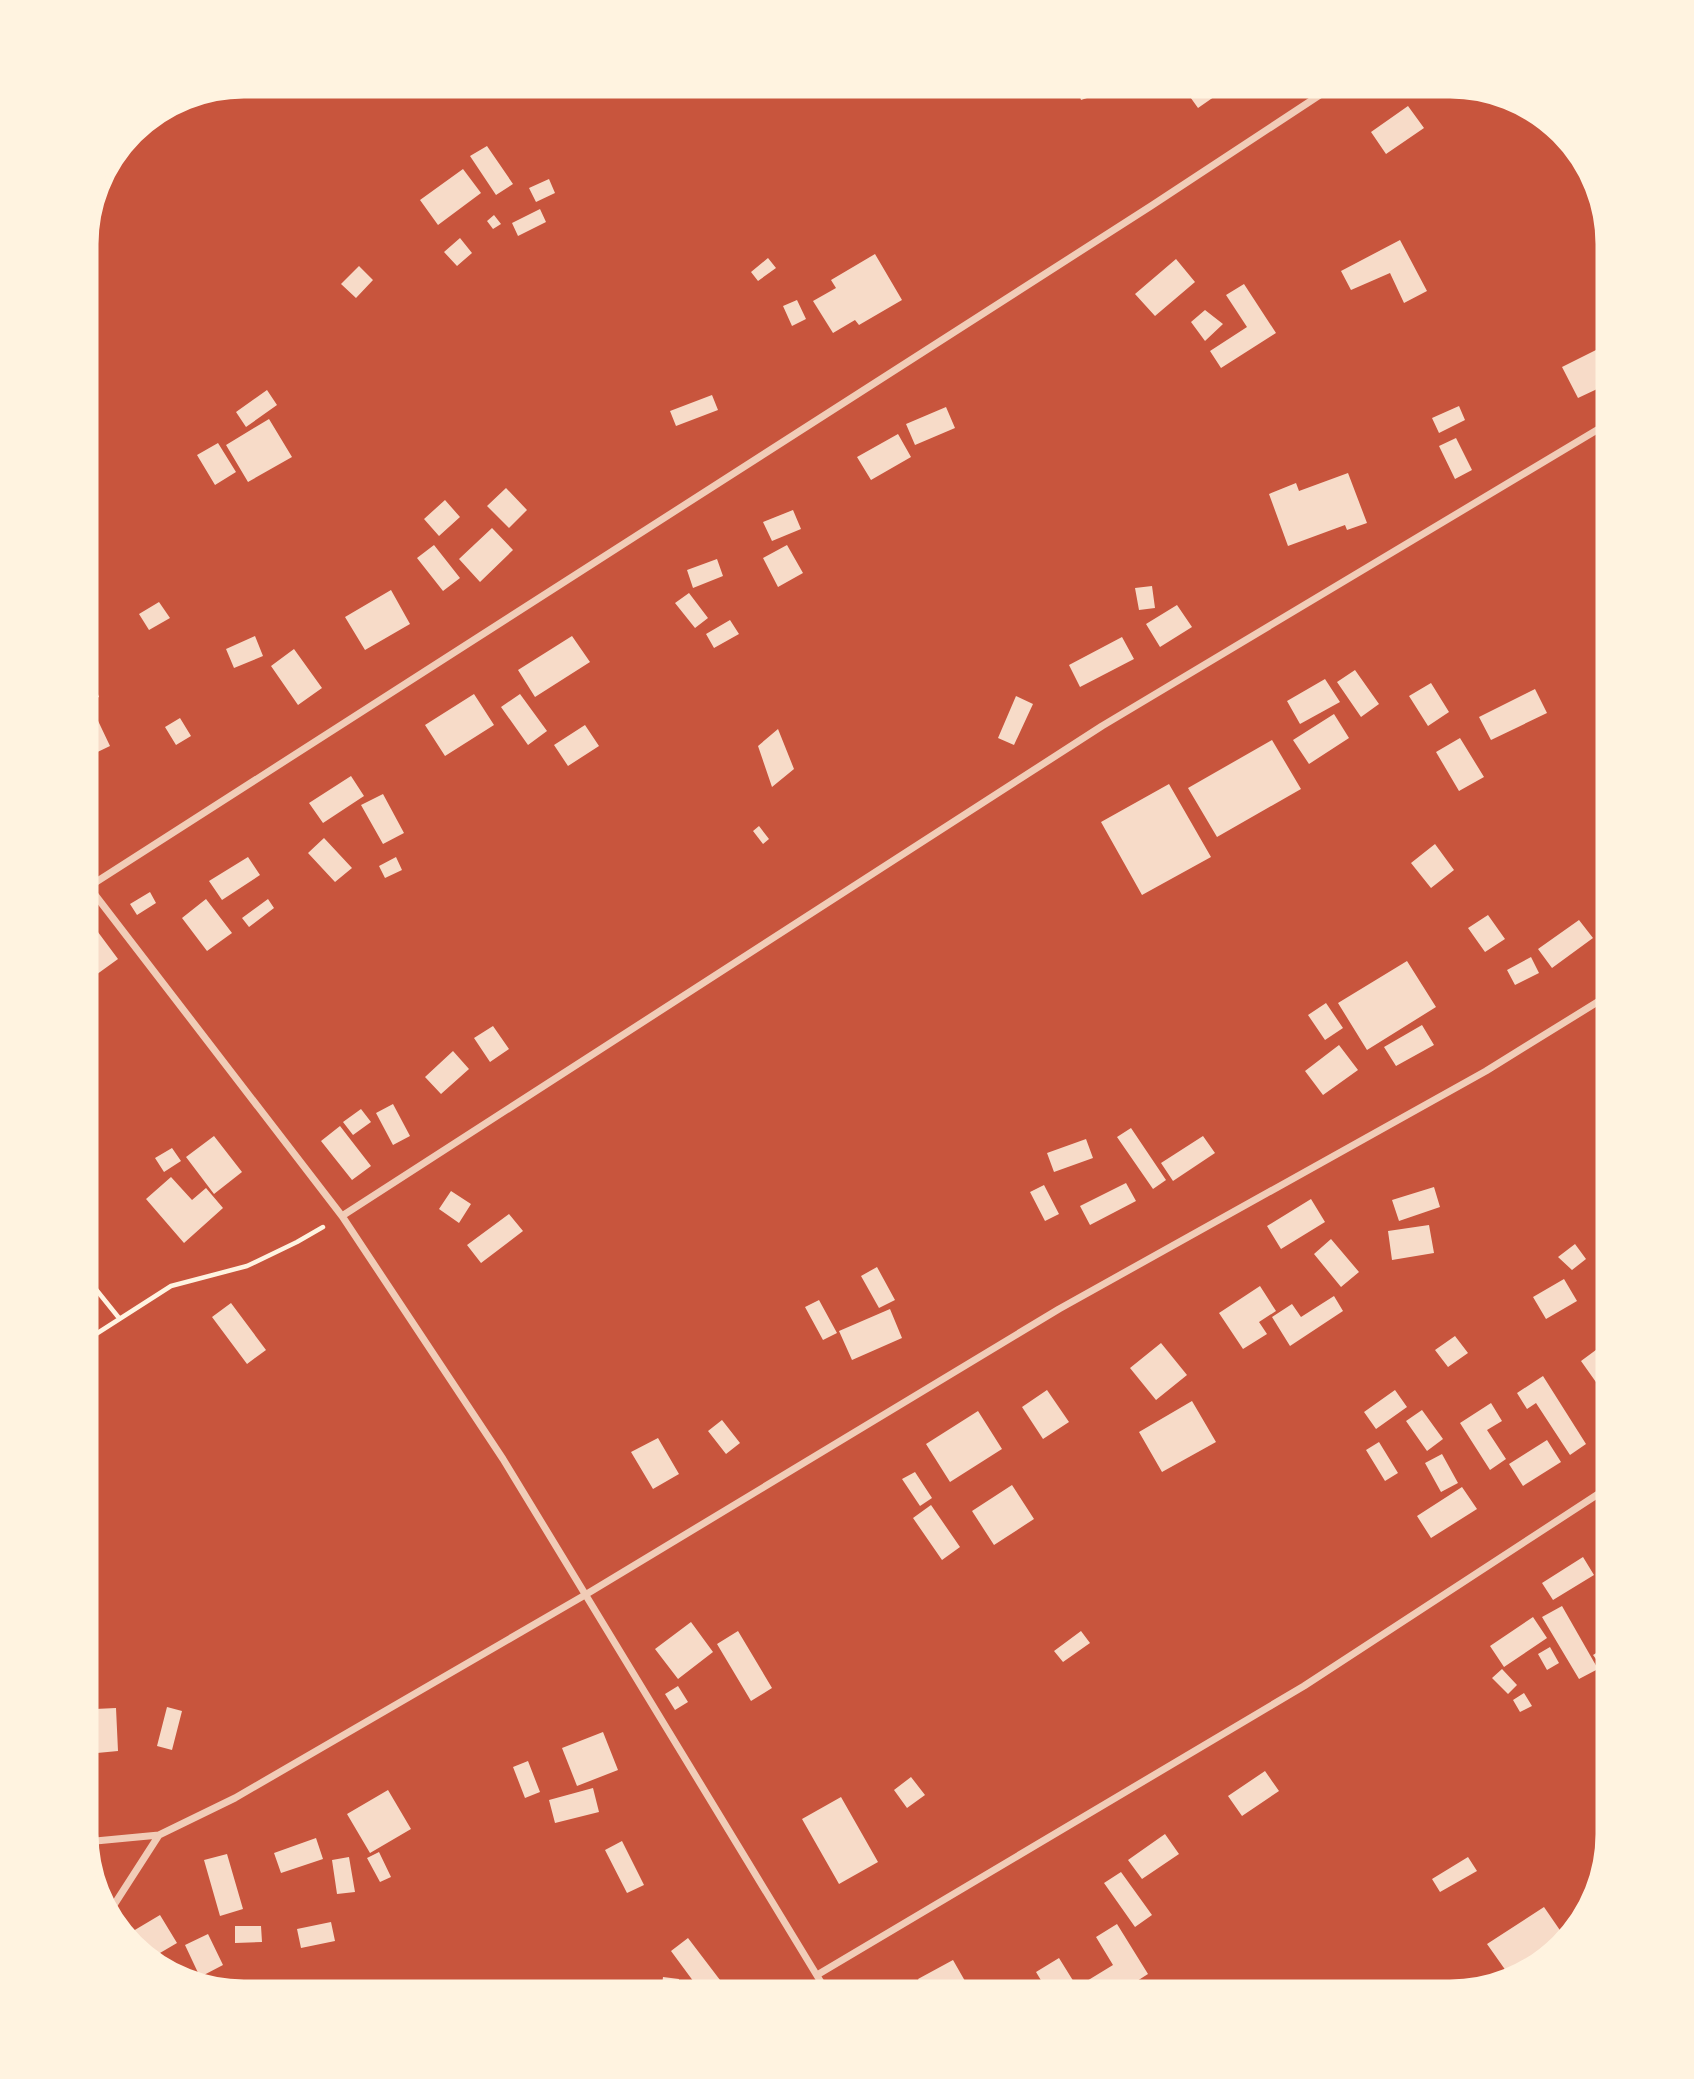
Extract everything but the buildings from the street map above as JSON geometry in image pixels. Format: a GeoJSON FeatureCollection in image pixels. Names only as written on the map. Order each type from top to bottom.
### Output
{"type":"FeatureCollection","features":[{"type":"Feature","properties":{"kind":"street"},"geometry":{"type":"LineString","coordinates":[[95,883],[1152,206],[1320,95]]}},
{"type":"Feature","properties":{"kind":"street"},"geometry":{"type":"LineString","coordinates":[[342,1216],[1102,726],[1600,428]]}},
{"type":"Feature","properties":{"kind":"street"},"geometry":{"type":"LineString","coordinates":[[95,900],[342,1216],[503,1459],[822,1984]]}},
{"type":"Feature","properties":{"kind":"street"},"geometry":{"type":"LineString","coordinates":[[95,1841],[159,1835],[235,1798],[585,1595],[1059,1309],[1486,1071],[1600,1000]]}},
{"type":"Feature","properties":{"kind":"street"},"geometry":{"type":"LineString","coordinates":[[817,1975],[1304,1686],[1600,1493]]}},
{"type":"Feature","properties":{"kind":"street"},"geometry":{"type":"LineString","coordinates":[[113,1906],[159,1835]]}},
{"type":"Feature","properties":{"kind":"path"},"geometry":{"type":"LineString","coordinates":[[94,1335],[171,1286],[247,1266],[342,1216]]}},
{"type":"Feature","properties":{"kind":"path"},"geometry":{"type":"LineString","coordinates":[[94,1287],[119,1318]]}}]}
